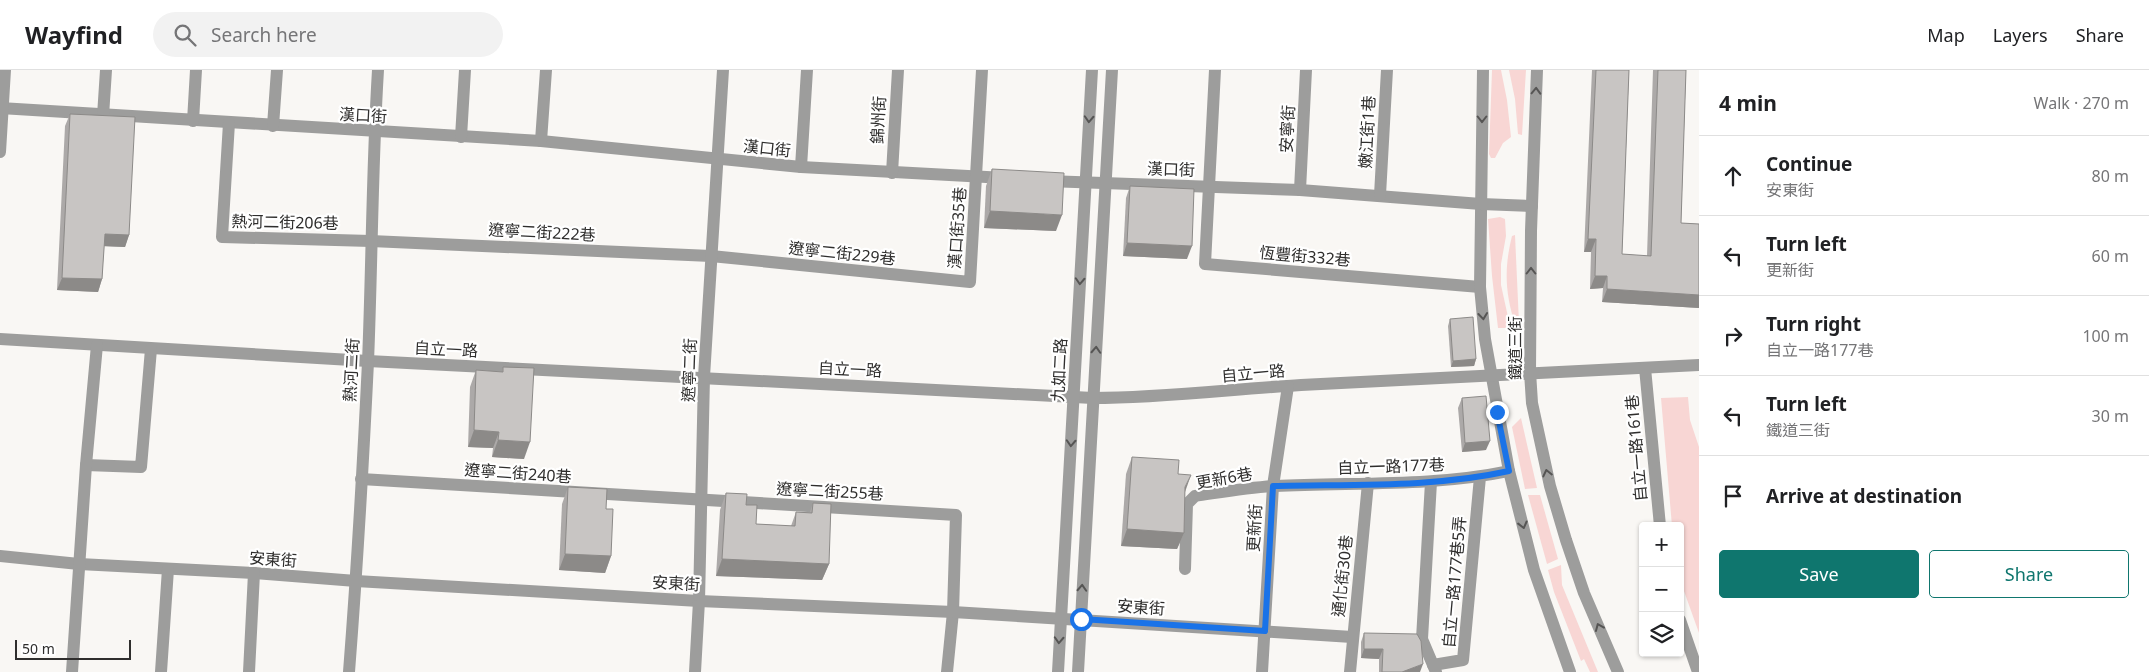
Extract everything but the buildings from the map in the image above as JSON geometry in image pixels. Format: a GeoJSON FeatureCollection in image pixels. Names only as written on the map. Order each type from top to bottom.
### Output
{"type":"FeatureCollection","features":[{"type":"Feature","properties":{"kind":"street"},"geometry":{"type":"LineString","coordinates":[[0,152],[5,70]]}},
{"type":"Feature","properties":{"kind":"street"},"geometry":{"type":"LineString","coordinates":[[103,116],[106,70]]}},
{"type":"Feature","properties":{"kind":"street"},"geometry":{"type":"LineString","coordinates":[[193,121],[196,70]]}},
{"type":"Feature","properties":{"kind":"street"},"geometry":{"type":"LineString","coordinates":[[273,126],[277,70]]}},
{"type":"Feature","properties":{"kind":"street","name":"熱河二街"},"geometry":{"type":"LineString","coordinates":[[349,672],[368,361],[374,132],[378,70]]}},
{"type":"Feature","properties":{"kind":"street"},"geometry":{"type":"LineString","coordinates":[[461,137],[465,70]]}},
{"type":"Feature","properties":{"kind":"street"},"geometry":{"type":"LineString","coordinates":[[541,142],[546,70]]}},
{"type":"Feature","properties":{"kind":"street","name":"遼寧二街"},"geometry":{"type":"LineString","coordinates":[[695,672],[699,601],[704,377],[723,70]]}},
{"type":"Feature","properties":{"kind":"street"},"geometry":{"type":"LineString","coordinates":[[801,168],[807,70]]}},
{"type":"Feature","properties":{"kind":"street","name":"錦州街"},"geometry":{"type":"LineString","coordinates":[[892,173],[898,70]]}},
{"type":"Feature","properties":{"kind":"street","name":"漢口街35巷"},"geometry":{"type":"LineString","coordinates":[[970,282],[982,70]]}},
{"type":"Feature","properties":{"kind":"street","name":"九如二路"},"geometry":{"type":"LineString","coordinates":[[1058,672],[1092,70]]}},
{"type":"Feature","properties":{"kind":"street"},"geometry":{"type":"LineString","coordinates":[[1078,672],[1112,70]]}},
{"type":"Feature","properties":{"kind":"street"},"geometry":{"type":"LineString","coordinates":[[1209,186],[1215,70]]}},
{"type":"Feature","properties":{"kind":"street","name":"安寧街"},"geometry":{"type":"LineString","coordinates":[[1300,190],[1306,70]]}},
{"type":"Feature","properties":{"kind":"street","name":"嫩江街1巷"},"geometry":{"type":"LineString","coordinates":[[1380,195],[1387,70]]}},
{"type":"Feature","properties":{"kind":"street","name":"鐵道三街"},"geometry":{"type":"LineString","coordinates":[[1483,70],[1480,287],[1491,374],[1509,471],[1534,570],[1570,672]]}},
{"type":"Feature","properties":{"kind":"street","name":"鐵道三街"},"geometry":{"type":"LineString","coordinates":[[1536,70],[1530,372],[1532,403],[1550,486],[1566,540],[1584,593],[1618,672]]}},
{"type":"Feature","properties":{"kind":"street","name":"漢口街"},"geometry":{"type":"LineString","coordinates":[[2,109],[541,142],[801,168],[1015,179]]}},
{"type":"Feature","properties":{"kind":"street","name":"熱河二街206巷"},"geometry":{"type":"LineString","coordinates":[[229,123],[222,237],[372,241]]}},
{"type":"Feature","properties":{"kind":"street","name":"漢口街"},"geometry":{"type":"LineString","coordinates":[[1033,180],[1300,190],[1481,204],[1532,206]]}},
{"type":"Feature","properties":{"kind":"street","name":"恆豐街332巷"},"geometry":{"type":"LineString","coordinates":[[1209,186],[1205,264],[1480,287]]}},
{"type":"Feature","properties":{"kind":"street","name":"遼寧二街222巷"},"geometry":{"type":"LineString","coordinates":[[372,241],[712,256]]}},
{"type":"Feature","properties":{"kind":"street","name":"遼寧二街229巷"},"geometry":{"type":"LineString","coordinates":[[712,256],[970,282]]}},
{"type":"Feature","properties":{"kind":"street","name":"自立一路"},"geometry":{"type":"LineString","coordinates":[[0,339],[368,361],[704,377],[1074,398],[1180,395],[1288,386],[1491,374],[1699,365]]}},
{"type":"Feature","properties":{"kind":"street"},"geometry":{"type":"LineString","coordinates":[[72,672],[86,465],[97,345]]}},
{"type":"Feature","properties":{"kind":"street"},"geometry":{"type":"LineString","coordinates":[[86,465],[141,467],[151,349]]}},
{"type":"Feature","properties":{"kind":"street","name":"自立一路161巷"},"geometry":{"type":"LineString","coordinates":[[1645,368],[1660,522]]}},
{"type":"Feature","properties":{"kind":"street","name":"更新街"},"geometry":{"type":"LineString","coordinates":[[1262,672],[1273,486],[1288,386]]}},
{"type":"Feature","properties":{"kind":"street","name":"自立一路177巷"},"geometry":{"type":"LineString","coordinates":[[1273,486],[1432,482],[1480,477],[1509,471]]}},
{"type":"Feature","properties":{"kind":"street","name":"自立一路177巷5弄"},"geometry":{"type":"LineString","coordinates":[[1434,668],[1463,660],[1480,477]]}},
{"type":"Feature","properties":{"kind":"street","name":"遼寧二街240巷"},"geometry":{"type":"LineString","coordinates":[[361,480],[702,500]]}},
{"type":"Feature","properties":{"kind":"street"},"geometry":{"type":"LineString","coordinates":[[1432,482],[1422,639],[1434,668]]}},
{"type":"Feature","properties":{"kind":"street","name":"通化街30巷"},"geometry":{"type":"LineString","coordinates":[[1350,672],[1368,483]]}},
{"type":"Feature","properties":{"kind":"street","name":"更新6巷"},"geometry":{"type":"LineString","coordinates":[[1185,569],[1187,504],[1196,496],[1273,486]]}},
{"type":"Feature","properties":{"kind":"street","name":"遼寧二街255巷"},"geometry":{"type":"LineString","coordinates":[[702,500],[956,515],[953,612]]}},
{"type":"Feature","properties":{"kind":"street","name":"安東街"},"geometry":{"type":"LineString","coordinates":[[0,556],[79,564],[254,573],[356,581],[699,601],[1081,619],[1352,637]]}},
{"type":"Feature","properties":{"kind":"street"},"geometry":{"type":"LineString","coordinates":[[161,672],[168,569]]}},
{"type":"Feature","properties":{"kind":"street"},"geometry":{"type":"LineString","coordinates":[[249,672],[254,573]]}},
{"type":"Feature","properties":{"kind":"street"},"geometry":{"type":"LineString","coordinates":[[947,672],[953,612]]}},
{"type":"Feature","properties":{"kind":"street"},"geometry":{"type":"LineString","coordinates":[[1684,632],[1698,672]]}},
{"type":"Feature","properties":{"kind":"shaded area"},"geometry":{"type":"Polygon","coordinates":[[[1492,70],[1501,70],[1507,100],[1511,137],[1503,143],[1495,158],[1491,158],[1489,154],[1492,70]]]}},
{"type":"Feature","properties":{"kind":"shaded area"},"geometry":{"type":"Polygon","coordinates":[[[1509,70],[1526,70],[1522,135],[1518,134],[1515,99],[1509,70]]]}},
{"type":"Feature","properties":{"kind":"shaded area"},"geometry":{"type":"Polygon","coordinates":[[[1500,217],[1505,219],[1506,236],[1501,264],[1501,285],[1508,317],[1507,328],[1498,328],[1488,219],[1500,217]]]}},
{"type":"Feature","properties":{"kind":"shaded area"},"geometry":{"type":"Polygon","coordinates":[[[1515,235],[1519,323],[1515,324],[1509,302],[1507,270],[1509,248],[1512,236],[1515,235]]]}},
{"type":"Feature","properties":{"kind":"shaded area"},"geometry":{"type":"Polygon","coordinates":[[[1688,397],[1690,420],[1699,447],[1699,633],[1684,591],[1684,522],[1672,522],[1661,398],[1688,397]]]}},
{"type":"Feature","properties":{"kind":"shaded area"},"geometry":{"type":"Polygon","coordinates":[[[1521,418],[1537,488],[1525,489],[1512,427],[1521,418]]]}},
{"type":"Feature","properties":{"kind":"shaded area"},"geometry":{"type":"Polygon","coordinates":[[[1528,495],[1540,495],[1558,559],[1547,564],[1528,495]]]}},
{"type":"Feature","properties":{"kind":"shaded area"},"geometry":{"type":"Polygon","coordinates":[[[1561,565],[1562,585],[1598,672],[1590,672],[1584,659],[1581,661],[1554,592],[1548,570],[1561,565]]]}},
{"type":"Feature","properties":{"kind":"route"},"geometry":{"type":"LineString","coordinates":[[1081,619],[1265,631],[1273,486],[1432,482],[1480,477],[1509,471],[1497,412]]}}]}
